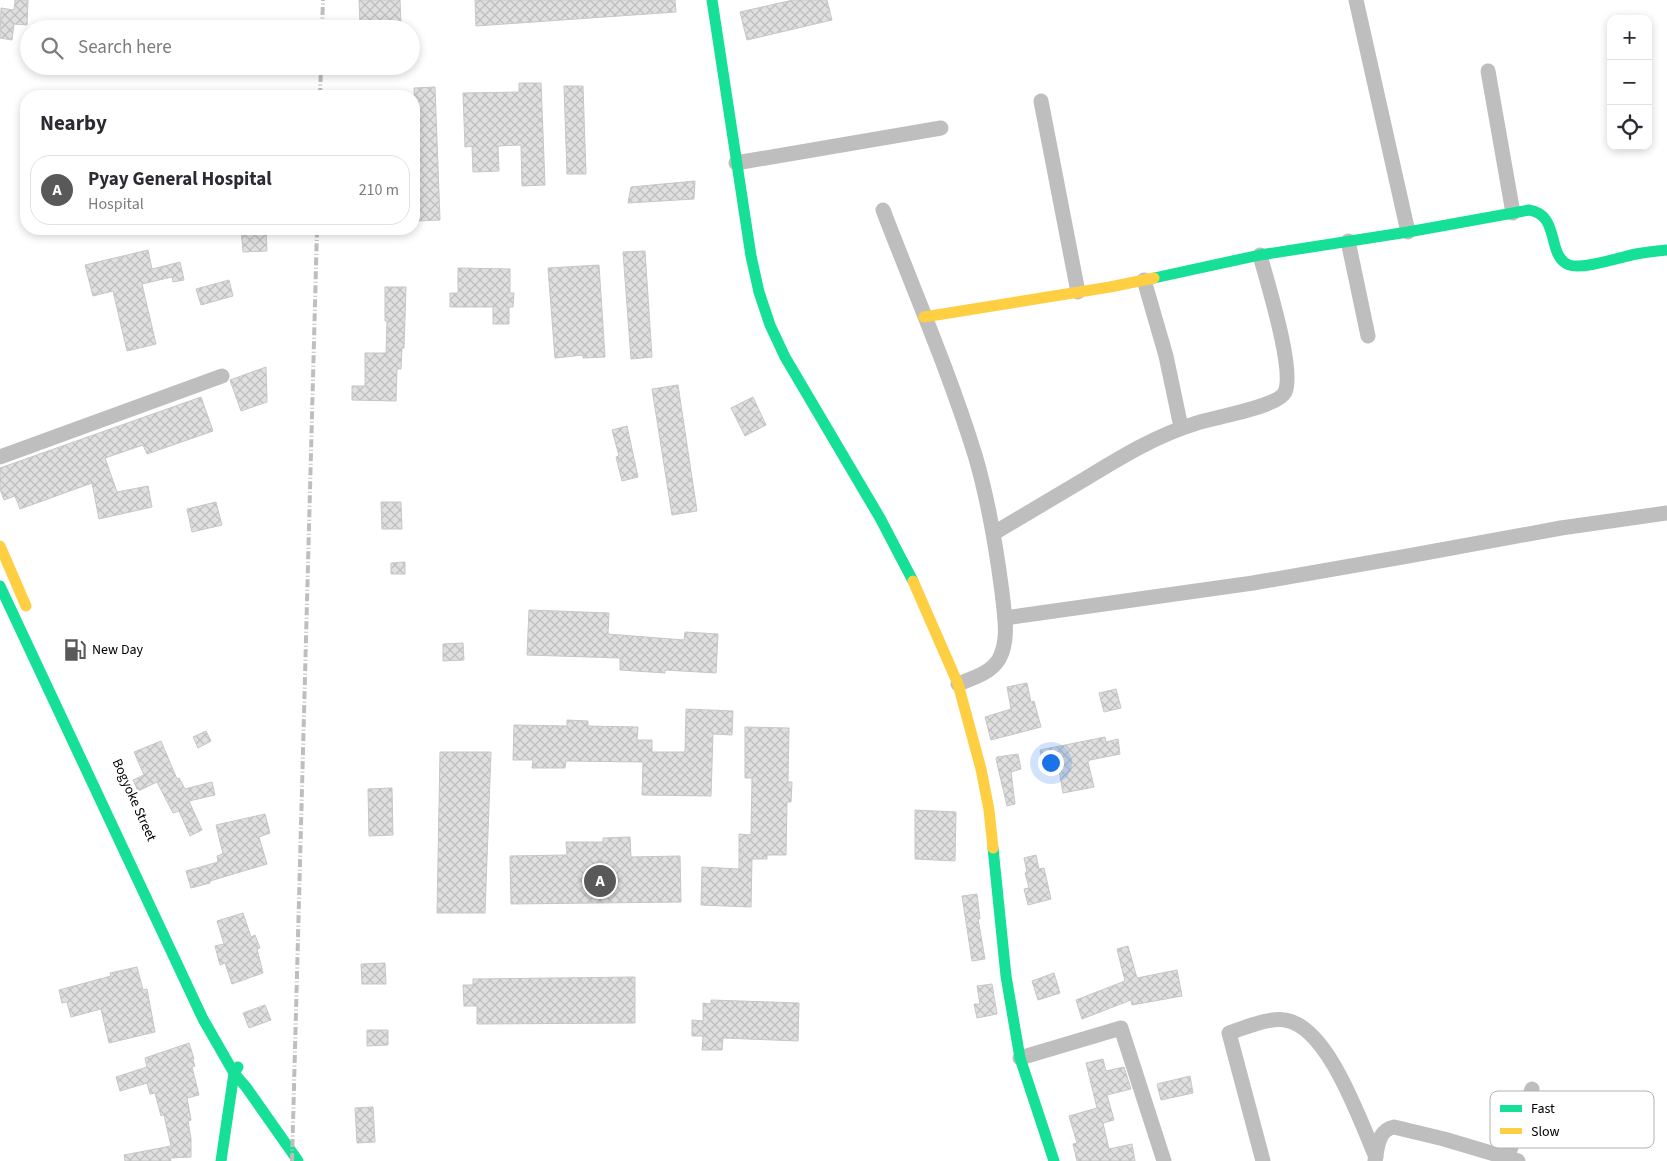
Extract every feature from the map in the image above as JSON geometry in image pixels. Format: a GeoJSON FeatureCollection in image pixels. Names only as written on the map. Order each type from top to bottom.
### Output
{"type":"FeatureCollection","features":[{"type":"Feature","properties":{"kind":"street"},"geometry":{"type":"LineString","coordinates":[[712,0],[751,256],[759,292],[770,325],[785,357],[912,578],[958,684],[981,769],[988,810],[1006,976],[1020,1058],[1054,1161]]}},
{"type":"Feature","properties":{"kind":"street"},"geometry":{"type":"LineString","coordinates":[[1356,0],[1408,232]]}},
{"type":"Feature","properties":{"kind":"street"},"geometry":{"type":"LineString","coordinates":[[1488,71],[1513,213]]}},
{"type":"Feature","properties":{"kind":"street"},"geometry":{"type":"LineString","coordinates":[[1041,101],[1078,292]]}},
{"type":"Feature","properties":{"kind":"street"},"geometry":{"type":"LineString","coordinates":[[736,163],[941,128]]}},
{"type":"Feature","properties":{"kind":"street"},"geometry":{"type":"LineString","coordinates":[[883,210],[944,365],[975,456],[994,533],[1005,618],[1005,636],[1000,658],[993,667],[982,674],[958,684]]}},
{"type":"Feature","properties":{"kind":"street"},"geometry":{"type":"LineString","coordinates":[[924,318],[1110,287],[1260,255],[1348,242],[1532,210],[1543,215],[1548,222],[1560,258],[1564,263],[1572,266],[1586,266],[1636,254],[1667,250]]}},
{"type":"Feature","properties":{"kind":"street"},"geometry":{"type":"LineString","coordinates":[[1348,242],[1368,336]]}},
{"type":"Feature","properties":{"kind":"street"},"geometry":{"type":"LineString","coordinates":[[994,533],[1151,441],[1182,427],[1266,405],[1280,399],[1287,385],[1285,355],[1260,255]]}},
{"type":"Feature","properties":{"kind":"street"},"geometry":{"type":"LineString","coordinates":[[1144,280],[1166,356],[1182,427]]}},
{"type":"Feature","properties":{"kind":"street"},"geometry":{"type":"LineString","coordinates":[[0,457],[222,376]]}},
{"type":"Feature","properties":{"kind":"street"},"geometry":{"type":"LineString","coordinates":[[1005,618],[1252,583],[1561,528],[1667,513]]}},
{"type":"Feature","properties":{"kind":"street"},"geometry":{"type":"LineString","coordinates":[[0,546],[29,613],[7,618]]}},
{"type":"Feature","properties":{"kind":"street"},"geometry":{"type":"LineString","coordinates":[[0,586],[7,618],[108,817],[203,1019],[246,1087],[298,1161]]}},
{"type":"Feature","properties":{"kind":"street"},"geometry":{"type":"LineString","coordinates":[[108,817],[121,810]]}},
{"type":"Feature","properties":{"kind":"street"},"geometry":{"type":"LineString","coordinates":[[154,914],[166,906]]}},
{"type":"Feature","properties":{"kind":"street"},"geometry":{"type":"LineString","coordinates":[[1263,1161],[1229,1033],[1279,1019],[1297,1025],[1313,1037],[1324,1049],[1336,1068],[1376,1159]]}},
{"type":"Feature","properties":{"kind":"street"},"geometry":{"type":"LineString","coordinates":[[1020,1058],[1121,1028],[1164,1161]]}},
{"type":"Feature","properties":{"kind":"street"},"geometry":{"type":"LineString","coordinates":[[220,1161],[236,1070],[223,1032]]}},
{"type":"Feature","properties":{"kind":"street"},"geometry":{"type":"LineString","coordinates":[[1376,1159],[1382,1134],[1388,1128],[1394,1126],[1511,1160],[1515,1148]]}},
{"type":"Feature","properties":{"kind":"building"},"geometry":{"type":"Polygon","coordinates":[[[15,0],[28,0],[27,20],[20,20],[20,24],[14,24],[12,40],[0,38],[1,8],[14,10],[15,0]]]}},
{"type":"Feature","properties":{"kind":"building"},"geometry":{"type":"Polygon","coordinates":[[[359,0],[400,0],[401,20],[360,20],[359,0]]]}},
{"type":"Feature","properties":{"kind":"building"},"geometry":{"type":"Polygon","coordinates":[[[475,0],[675,0],[676,12],[476,26],[475,0]]]}},
{"type":"Feature","properties":{"kind":"building"},"geometry":{"type":"Polygon","coordinates":[[[793,0],[827,0],[832,20],[747,40],[740,12],[793,0]]]}},
{"type":"Feature","properties":{"kind":"building"},"geometry":{"type":"Polygon","coordinates":[[[519,83],[541,83],[545,185],[522,186],[521,145],[498,146],[499,171],[473,172],[472,146],[465,147],[463,93],[519,92],[519,83]]]}},
{"type":"Feature","properties":{"kind":"building"},"geometry":{"type":"Polygon","coordinates":[[[564,86],[583,86],[586,174],[567,174],[564,86]]]}},
{"type":"Feature","properties":{"kind":"building"},"geometry":{"type":"Polygon","coordinates":[[[435,87],[440,220],[420,221],[420,90],[414,90],[414,88],[435,87]]]}},
{"type":"Feature","properties":{"kind":"building"},"geometry":{"type":"Polygon","coordinates":[[[695,181],[694,199],[628,203],[631,187],[695,181]]]}},
{"type":"Feature","properties":{"kind":"building"},"geometry":{"type":"Polygon","coordinates":[[[242,235],[266,235],[267,251],[243,252],[242,235]]]}},
{"type":"Feature","properties":{"kind":"building"},"geometry":{"type":"Polygon","coordinates":[[[148,250],[152,269],[180,262],[184,280],[173,282],[172,277],[142,284],[156,344],[127,351],[113,291],[93,296],[85,265],[148,250]]]}},
{"type":"Feature","properties":{"kind":"building"},"geometry":{"type":"Polygon","coordinates":[[[645,251],[652,357],[631,359],[623,252],[645,251]]]}},
{"type":"Feature","properties":{"kind":"building"},"geometry":{"type":"Polygon","coordinates":[[[599,265],[605,357],[583,358],[583,355],[555,358],[548,268],[599,265]]]}},
{"type":"Feature","properties":{"kind":"building"},"geometry":{"type":"Polygon","coordinates":[[[458,268],[510,269],[510,293],[514,293],[513,307],[509,307],[509,324],[493,324],[493,307],[450,307],[450,293],[458,293],[458,268]]]}},
{"type":"Feature","properties":{"kind":"building"},"geometry":{"type":"Polygon","coordinates":[[[229,280],[233,296],[201,305],[196,289],[229,280]]]}},
{"type":"Feature","properties":{"kind":"building"},"geometry":{"type":"Polygon","coordinates":[[[385,287],[406,287],[404,348],[402,348],[401,369],[397,369],[396,401],[352,400],[352,386],[365,386],[365,353],[386,353],[385,287]]]}},
{"type":"Feature","properties":{"kind":"building"},"geometry":{"type":"Polygon","coordinates":[[[266,367],[267,402],[241,411],[230,380],[266,367]]]}},
{"type":"Feature","properties":{"kind":"building"},"geometry":{"type":"Polygon","coordinates":[[[678,385],[697,511],[672,515],[652,389],[678,385]]]}},
{"type":"Feature","properties":{"kind":"building"},"geometry":{"type":"Polygon","coordinates":[[[201,397],[213,431],[147,454],[143,445],[105,458],[117,492],[148,486],[152,507],[99,519],[92,483],[20,509],[15,496],[4,500],[0,489],[0,468],[201,397]]]}},
{"type":"Feature","properties":{"kind":"building"},"geometry":{"type":"Polygon","coordinates":[[[753,397],[766,425],[745,436],[731,408],[753,397]]]}},
{"type":"Feature","properties":{"kind":"building"},"geometry":{"type":"Polygon","coordinates":[[[627,426],[638,477],[622,481],[616,457],[619,456],[612,430],[627,426]]]}},
{"type":"Feature","properties":{"kind":"building"},"geometry":{"type":"Polygon","coordinates":[[[216,502],[222,525],[192,532],[187,509],[216,502]]]}},
{"type":"Feature","properties":{"kind":"building"},"geometry":{"type":"Polygon","coordinates":[[[381,502],[401,502],[402,529],[382,529],[381,502]]]}},
{"type":"Feature","properties":{"kind":"building"},"geometry":{"type":"Polygon","coordinates":[[[405,562],[405,574],[391,574],[391,563],[405,562]]]}},
{"type":"Feature","properties":{"kind":"building"},"geometry":{"type":"Polygon","coordinates":[[[529,610],[609,613],[608,634],[684,640],[685,632],[718,634],[716,673],[665,670],[665,673],[620,670],[620,658],[527,655],[529,610]]]}},
{"type":"Feature","properties":{"kind":"building"},"geometry":{"type":"Polygon","coordinates":[[[463,643],[464,660],[443,661],[443,644],[463,643]]]}},
{"type":"Feature","properties":{"kind":"building"},"geometry":{"type":"Polygon","coordinates":[[[1027,683],[1031,702],[1034,701],[1041,727],[991,740],[985,717],[1011,709],[1007,687],[1027,683]]]}},
{"type":"Feature","properties":{"kind":"building"},"geometry":{"type":"Polygon","coordinates":[[[1116,689],[1121,708],[1104,712],[1099,693],[1116,689]]]}},
{"type":"Feature","properties":{"kind":"building"},"geometry":{"type":"Polygon","coordinates":[[[686,709],[733,711],[732,735],[713,734],[711,796],[642,795],[643,762],[566,761],[565,768],[532,768],[533,760],[513,760],[514,725],[567,726],[567,720],[588,721],[588,726],[638,727],[637,740],[652,740],[652,752],[685,752],[686,709]]]}},
{"type":"Feature","properties":{"kind":"building"},"geometry":{"type":"Polygon","coordinates":[[[745,727],[789,728],[788,782],[792,782],[791,802],[787,802],[786,855],[767,855],[767,859],[752,859],[751,907],[701,905],[702,867],[739,869],[739,834],[751,835],[752,778],[745,778],[745,727]]]}},
{"type":"Feature","properties":{"kind":"building"},"geometry":{"type":"Polygon","coordinates":[[[206,731],[211,741],[198,748],[193,737],[206,731]]]}},
{"type":"Feature","properties":{"kind":"building"},"geometry":{"type":"Polygon","coordinates":[[[1105,737],[1106,742],[1118,739],[1120,754],[1088,762],[1094,787],[1063,793],[1059,770],[1044,772],[1040,750],[1105,737]]]}},
{"type":"Feature","properties":{"kind":"building"},"geometry":{"type":"Polygon","coordinates":[[[161,741],[177,779],[179,778],[185,789],[212,782],[215,795],[189,801],[202,830],[190,836],[179,811],[173,813],[157,782],[138,791],[133,780],[144,775],[134,752],[161,741]]]}},
{"type":"Feature","properties":{"kind":"building"},"geometry":{"type":"Polygon","coordinates":[[[440,752],[491,752],[485,913],[437,913],[440,752]]]}},
{"type":"Feature","properties":{"kind":"building"},"geometry":{"type":"Polygon","coordinates":[[[1018,754],[1021,769],[1011,772],[1015,804],[1007,806],[996,759],[997,757],[1018,754]]]}},
{"type":"Feature","properties":{"kind":"building"},"geometry":{"type":"Polygon","coordinates":[[[392,788],[393,835],[369,836],[368,789],[392,788]]]}},
{"type":"Feature","properties":{"kind":"building"},"geometry":{"type":"Polygon","coordinates":[[[915,810],[956,812],[955,861],[915,859],[915,810]]]}},
{"type":"Feature","properties":{"kind":"building"},"geometry":{"type":"Polygon","coordinates":[[[265,814],[270,833],[259,837],[267,864],[191,888],[186,871],[218,862],[217,856],[223,854],[216,825],[265,814]]]}},
{"type":"Feature","properties":{"kind":"building"},"geometry":{"type":"Polygon","coordinates":[[[630,837],[631,857],[680,856],[681,902],[511,904],[510,856],[567,855],[566,842],[603,842],[603,838],[630,837]]]}},
{"type":"Feature","properties":{"kind":"building"},"geometry":{"type":"Polygon","coordinates":[[[1036,855],[1039,869],[1044,868],[1051,899],[1028,905],[1024,889],[1029,888],[1024,858],[1036,855]]]}},
{"type":"Feature","properties":{"kind":"building"},"geometry":{"type":"Polygon","coordinates":[[[977,894],[980,919],[978,919],[985,959],[972,961],[962,896],[977,894]]]}},
{"type":"Feature","properties":{"kind":"building"},"geometry":{"type":"Polygon","coordinates":[[[243,913],[251,937],[255,935],[260,948],[257,949],[263,973],[232,984],[225,963],[220,965],[215,946],[224,944],[217,921],[243,913]]]}},
{"type":"Feature","properties":{"kind":"building"},"geometry":{"type":"Polygon","coordinates":[[[1128,946],[1137,978],[1177,970],[1182,996],[1132,1005],[1131,1000],[1082,1019],[1076,1000],[1125,981],[1117,949],[1128,946]]]}},
{"type":"Feature","properties":{"kind":"building"},"geometry":{"type":"Polygon","coordinates":[[[385,963],[386,984],[362,984],[361,964],[385,963]]]}},
{"type":"Feature","properties":{"kind":"building"},"geometry":{"type":"Polygon","coordinates":[[[137,967],[143,990],[147,989],[155,1032],[109,1043],[101,1009],[71,1017],[67,1002],[62,1003],[59,990],[111,976],[110,973],[137,967]]]}},
{"type":"Feature","properties":{"kind":"building"},"geometry":{"type":"Polygon","coordinates":[[[1054,973],[1060,993],[1038,1000],[1032,981],[1054,973]]]}},
{"type":"Feature","properties":{"kind":"building"},"geometry":{"type":"Polygon","coordinates":[[[635,977],[635,1023],[477,1024],[477,1006],[464,1006],[463,985],[473,985],[473,979],[635,977]]]}},
{"type":"Feature","properties":{"kind":"building"},"geometry":{"type":"Polygon","coordinates":[[[992,984],[997,1014],[977,1018],[974,1004],[980,1004],[977,986],[992,984]]]}},
{"type":"Feature","properties":{"kind":"building"},"geometry":{"type":"Polygon","coordinates":[[[711,1000],[799,1003],[798,1041],[723,1038],[722,1050],[702,1050],[703,1036],[692,1036],[692,1020],[703,1021],[703,1003],[711,1004],[711,1000]]]}},
{"type":"Feature","properties":{"kind":"building"},"geometry":{"type":"Polygon","coordinates":[[[265,1005],[271,1020],[249,1028],[243,1013],[265,1005]]]}},
{"type":"Feature","properties":{"kind":"building"},"geometry":{"type":"Polygon","coordinates":[[[367,1030],[388,1030],[388,1045],[367,1046],[367,1030]]]}},
{"type":"Feature","properties":{"kind":"building"},"geometry":{"type":"Polygon","coordinates":[[[189,1043],[194,1059],[195,1066],[192,1067],[199,1095],[187,1098],[191,1120],[188,1121],[191,1157],[170,1158],[171,1161],[125,1161],[124,1155],[171,1146],[164,1115],[161,1116],[155,1093],[150,1094],[147,1083],[120,1091],[116,1077],[147,1067],[145,1058],[189,1043]]]}},
{"type":"Feature","properties":{"kind":"building"},"geometry":{"type":"Polygon","coordinates":[[[1103,1059],[1106,1071],[1124,1067],[1131,1089],[1107,1095],[1114,1120],[1103,1123],[1109,1149],[1132,1144],[1135,1161],[1077,1161],[1073,1144],[1077,1143],[1069,1116],[1097,1108],[1086,1063],[1103,1059]]]}},
{"type":"Feature","properties":{"kind":"building"},"geometry":{"type":"Polygon","coordinates":[[[1190,1076],[1193,1093],[1161,1100],[1157,1084],[1190,1076]]]}},
{"type":"Feature","properties":{"kind":"building"},"geometry":{"type":"Polygon","coordinates":[[[373,1107],[375,1142],[357,1143],[355,1108],[373,1107]]]}},
{"type":"Feature","properties":{"kind":"railway"},"geometry":{"type":"LineString","coordinates":[[322,20],[323,0]]}},
{"type":"Feature","properties":{"kind":"railway"},"geometry":{"type":"LineString","coordinates":[[320,90],[321,75]]}},
{"type":"Feature","properties":{"kind":"railway"},"geometry":{"type":"LineString","coordinates":[[292,1161],[317,235]]}},
{"type":"Feature","properties":{"kind":"traffic: fast"},"geometry":{"type":"LineString","coordinates":[[712,0],[751,256],[759,292],[770,325],[785,357],[880,518],[913,581]]}},
{"type":"Feature","properties":{"kind":"traffic: fast"},"geometry":{"type":"LineString","coordinates":[[1154,278],[1260,255],[1408,232],[1529,210],[1539,213],[1546,219],[1558,253],[1562,260],[1569,265],[1592,265],[1636,254],[1667,250]]}},
{"type":"Feature","properties":{"kind":"traffic: fast"},"geometry":{"type":"LineString","coordinates":[[0,586],[203,1019],[234,1073],[298,1161]]}},
{"type":"Feature","properties":{"kind":"traffic: fast"},"geometry":{"type":"LineString","coordinates":[[993,848],[1006,976],[1020,1058],[1054,1161]]}},
{"type":"Feature","properties":{"kind":"traffic: fast"},"geometry":{"type":"LineString","coordinates":[[221,1161],[234,1073],[238,1067]]}},
{"type":"Feature","properties":{"kind":"traffic: slow"},"geometry":{"type":"LineString","coordinates":[[924,317],[1110,287],[1154,278]]}},
{"type":"Feature","properties":{"kind":"traffic: slow"},"geometry":{"type":"LineString","coordinates":[[0,546],[26,606]]}},
{"type":"Feature","properties":{"kind":"traffic: slow"},"geometry":{"type":"LineString","coordinates":[[913,581],[958,684],[981,769],[989,810],[993,848]]}},
{"type":"Feature","properties":{"kind":"place","name":"New Day"},"geometry":{"type":"Point","coordinates":[75,650]}},
{"type":"Feature","properties":{"kind":"place","name":"Pyay General Hospital"},"geometry":{"type":"Point","coordinates":[600,881]}}]}
